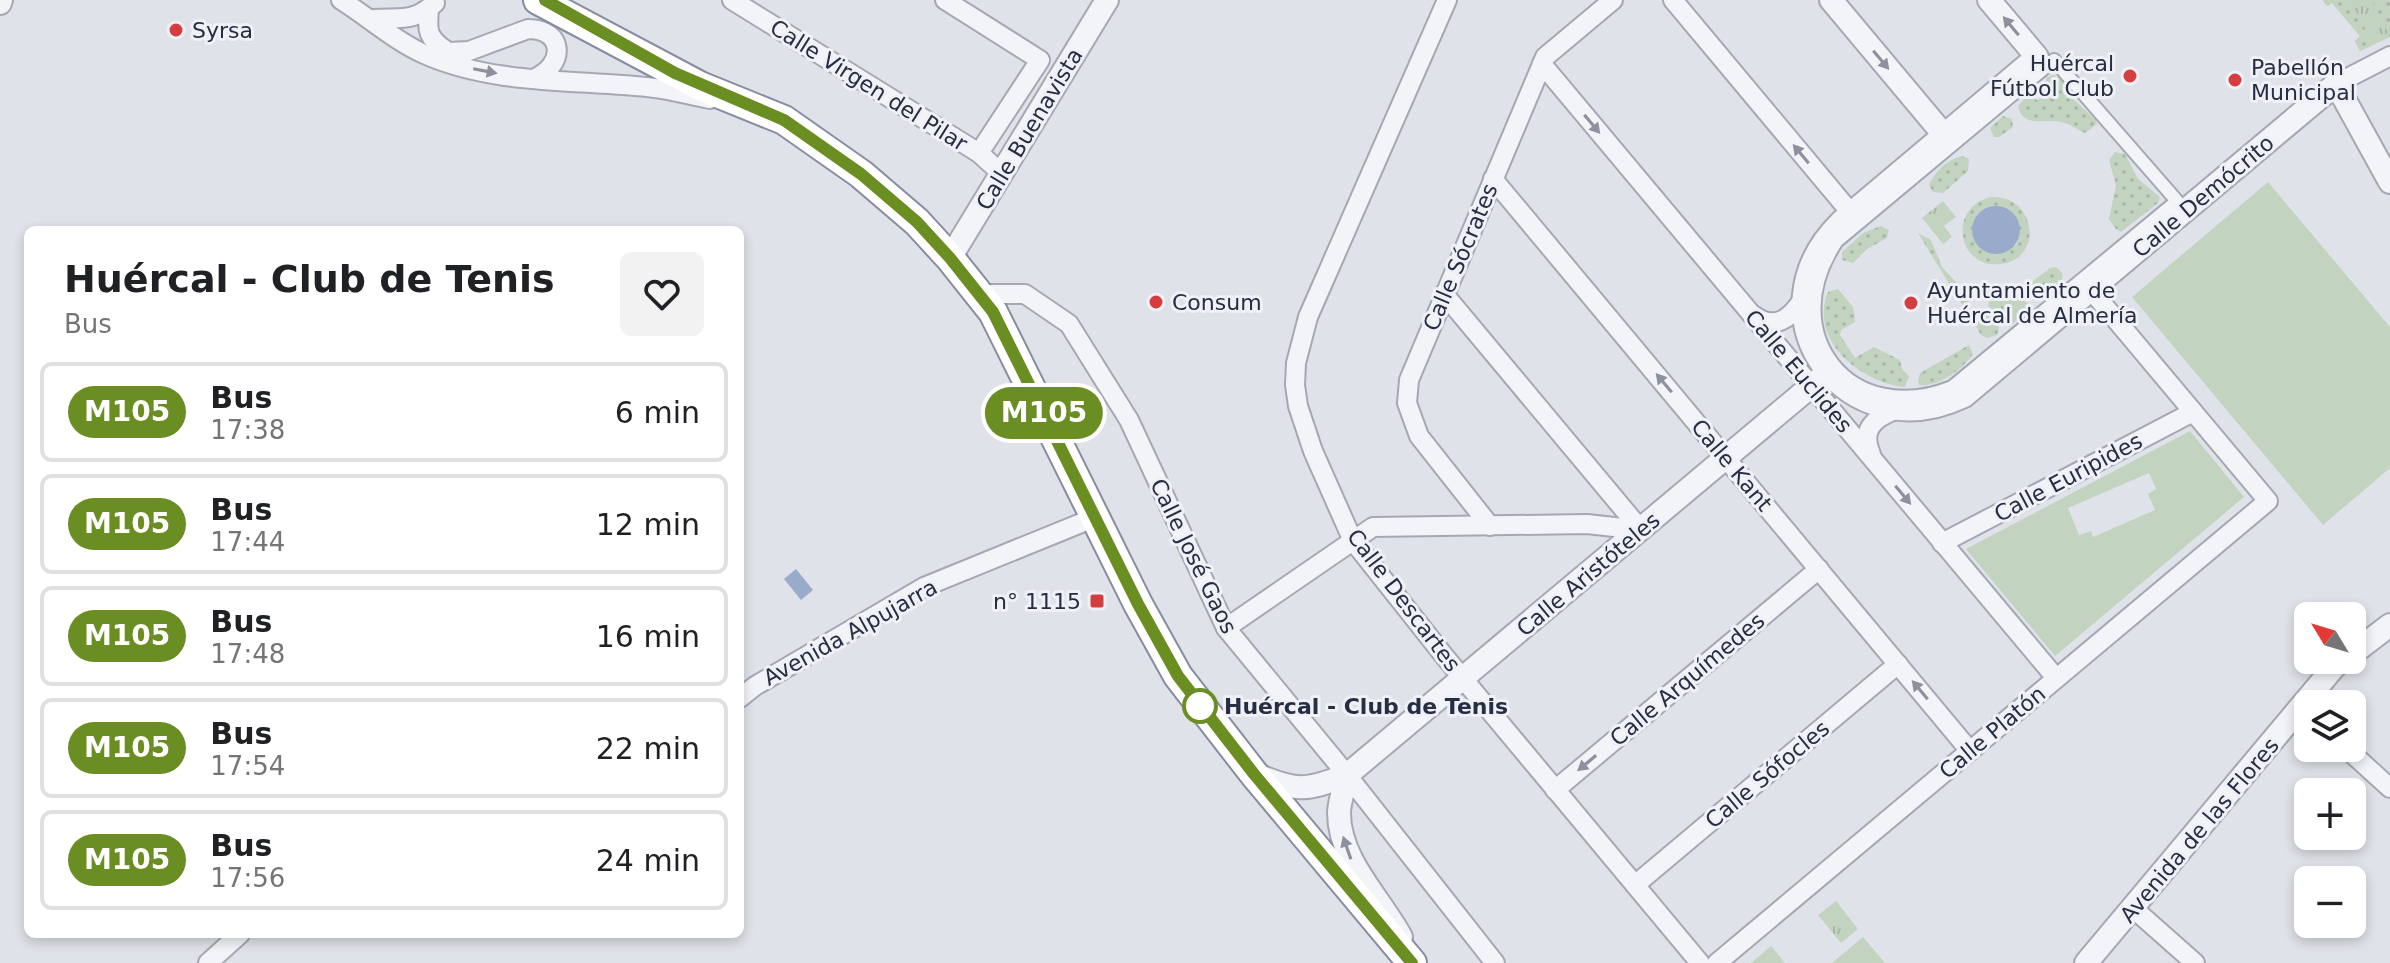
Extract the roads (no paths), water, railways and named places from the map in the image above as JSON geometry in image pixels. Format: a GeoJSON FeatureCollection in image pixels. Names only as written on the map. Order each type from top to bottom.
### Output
{"type":"FeatureCollection","features":[{"type":"Feature","properties":{"kind":"highway"},"geometry":{"type":"LineString","coordinates":[[544,1],[675,73],[784,120],[861,174],[917,222],[950,258],[993,312],[1138,604],[1178,676],[1254,774],[1414,963]]}},
{"type":"Feature","properties":{"kind":"street"},"geometry":{"type":"LineString","coordinates":[[341,0],[378,16],[423,53],[482,71],[533,79],[657,88],[752,107]]}},
{"type":"Feature","properties":{"kind":"street","name":"Calle Virgen del Pilar"},"geometry":{"type":"LineString","coordinates":[[732,0],[979,153],[1002,174]]}},
{"type":"Feature","properties":{"kind":"street"},"geometry":{"type":"LineString","coordinates":[[945,0],[1040,60],[979,153]]}},
{"type":"Feature","properties":{"kind":"street","name":"Calle Buenavista"},"geometry":{"type":"LineString","coordinates":[[950,258],[1107,0]]}},
{"type":"Feature","properties":{"kind":"street","name":"Calle Descartes"},"geometry":{"type":"LineString","coordinates":[[1447,0],[1308,317],[1296,363],[1295,385],[1303,425],[1353,541],[1463,679],[1700,963]]}},
{"type":"Feature","properties":{"kind":"street","name":"Calle Sócrates"},"geometry":{"type":"LineString","coordinates":[[1490,526],[1419,436],[1407,403],[1411,370],[1545,57],[1613,0]]}},
{"type":"Feature","properties":{"kind":"street"},"geometry":{"type":"LineString","coordinates":[[1673,0],[1851,213]]}},
{"type":"Feature","properties":{"kind":"street"},"geometry":{"type":"LineString","coordinates":[[1831,0],[1944,135]]}},
{"type":"Feature","properties":{"kind":"street"},"geometry":{"type":"LineString","coordinates":[[1748,310],[1764,322],[1781,322],[1794,312],[1803,299],[1805,282],[1818,249],[1828,234],[2037,57],[1992,1]]}},
{"type":"Feature","properties":{"kind":"street"},"geometry":{"type":"LineString","coordinates":[[378,16],[409,19],[433,4]]}},
{"type":"Feature","properties":{"kind":"street"},"geometry":{"type":"LineString","coordinates":[[433,4],[427,25],[430,38],[448,52],[469,51],[528,29],[538,29],[548,34],[555,42],[556,63],[546,74],[533,79]]}},
{"type":"Feature","properties":{"kind":"street"},"geometry":{"type":"LineString","coordinates":[[2390,56],[2336,84],[2390,182]]}},
{"type":"Feature","properties":{"kind":"street"},"geometry":{"type":"LineString","coordinates":[[2054,60],[2177,201],[1962,381],[1938,393],[1890,396],[1868,389],[1838,369],[1822,350],[1816,334],[1814,290],[1824,262],[1837,241],[2054,60]]}},
{"type":"Feature","properties":{"kind":"street","name":"Calle Euclides"},"geometry":{"type":"LineString","coordinates":[[1542,64],[1748,310],[1819,379],[1875,463],[2056,678]]}},
{"type":"Feature","properties":{"kind":"street","name":"Calle Demócrito"},"geometry":{"type":"LineString","coordinates":[[1803,299],[1807,334],[1819,379],[1862,400],[1895,410],[1931,409],[1964,396],[2336,84]]}},
{"type":"Feature","properties":{"kind":"street","name":"Calle Kant"},"geometry":{"type":"LineString","coordinates":[[1493,179],[1970,751]]}},
{"type":"Feature","properties":{"kind":"street"},"geometry":{"type":"LineString","coordinates":[[2091,290],[2193,412]]}},
{"type":"Feature","properties":{"kind":"street","name":"Calle José Gaos"},"geometry":{"type":"LineString","coordinates":[[979,294],[1025,294],[1069,324],[1129,420],[1226,628],[1495,963]]}},
{"type":"Feature","properties":{"kind":"street"},"geometry":{"type":"LineString","coordinates":[[1444,294],[1641,530]]}},
{"type":"Feature","properties":{"kind":"street","name":"Calle Aristóteles"},"geometry":{"type":"LineString","coordinates":[[1254,774],[1285,787],[1317,787],[1347,775],[1819,379]]}},
{"type":"Feature","properties":{"kind":"street"},"geometry":{"type":"LineString","coordinates":[[1875,463],[1866,444],[1869,427],[1881,415],[1895,410]]}},
{"type":"Feature","properties":{"kind":"street","name":"Calle Platón"},"geometry":{"type":"LineString","coordinates":[[1717,963],[2268,501],[2193,412]]}},
{"type":"Feature","properties":{"kind":"street","name":"Calle Euripides"},"geometry":{"type":"LineString","coordinates":[[1942,543],[2193,412]]}},
{"type":"Feature","properties":{"kind":"street","name":"Avenida Alpujarra"},"geometry":{"type":"LineString","coordinates":[[744,695],[924,587],[1096,517]]}},
{"type":"Feature","properties":{"kind":"street"},"geometry":{"type":"LineString","coordinates":[[1226,628],[1373,527],[1587,524],[1641,530]]}},
{"type":"Feature","properties":{"kind":"street","name":"Calle Arquímedes"},"geometry":{"type":"LineString","coordinates":[[1555,790],[1819,569]]}},
{"type":"Feature","properties":{"kind":"street"},"geometry":{"type":"LineString","coordinates":[[2366,643],[2390,625]]}},
{"type":"Feature","properties":{"kind":"street","name":"Calle Sófocles"},"geometry":{"type":"LineString","coordinates":[[1635,885],[1898,664]]}},
{"type":"Feature","properties":{"kind":"street","name":"Avenida de las Flores"},"geometry":{"type":"LineString","coordinates":[[2086,963],[2294,722]]}},
{"type":"Feature","properties":{"kind":"street"},"geometry":{"type":"LineString","coordinates":[[2361,762],[2390,788]]}},
{"type":"Feature","properties":{"kind":"street"},"geometry":{"type":"LineString","coordinates":[[1347,775],[1339,811],[1348,857],[1386,910],[1414,963]]}},
{"type":"Feature","properties":{"kind":"street"},"geometry":{"type":"LineString","coordinates":[[2134,909],[2195,963]]}},
{"type":"Feature","properties":{"kind":"street"},"geometry":{"type":"LineString","coordinates":[[208,963],[236,938]]}},
{"type":"Feature","properties":{"kind":"water"},"geometry":{"type":"Polygon","coordinates":[[[1996,206],[2013,213],[2020,230],[2013,247],[1996,254],[1979,247],[1972,230],[1979,213],[1996,206]]]}},
{"type":"Feature","properties":{"kind":"water"},"geometry":{"type":"Polygon","coordinates":[[[796,569],[813,590],[801,600],[784,579],[796,569]]]}},
{"type":"Feature","properties":{"kind":"place","name":"Syrsa"},"geometry":{"type":"Point","coordinates":[176,30]}},
{"type":"Feature","properties":{"kind":"place","name":"Huércal Fútbol Club"},"geometry":{"type":"Point","coordinates":[2130,76]}},
{"type":"Feature","properties":{"kind":"place","name":"Pabellón Municipal"},"geometry":{"type":"Point","coordinates":[2235,80]}},
{"type":"Feature","properties":{"kind":"place","name":"Consum"},"geometry":{"type":"Point","coordinates":[1156,302]}},
{"type":"Feature","properties":{"kind":"place","name":"Ayuntamiento de Huércal de Almería"},"geometry":{"type":"Point","coordinates":[1911,303]}},
{"type":"Feature","properties":{"kind":"place","name":"n° 1115"},"geometry":{"type":"Point","coordinates":[1097,601]}},
{"type":"Feature","properties":{"kind":"place","name":"Huércal - Club de Tenis"},"geometry":{"type":"Point","coordinates":[1200,706]}}]}
